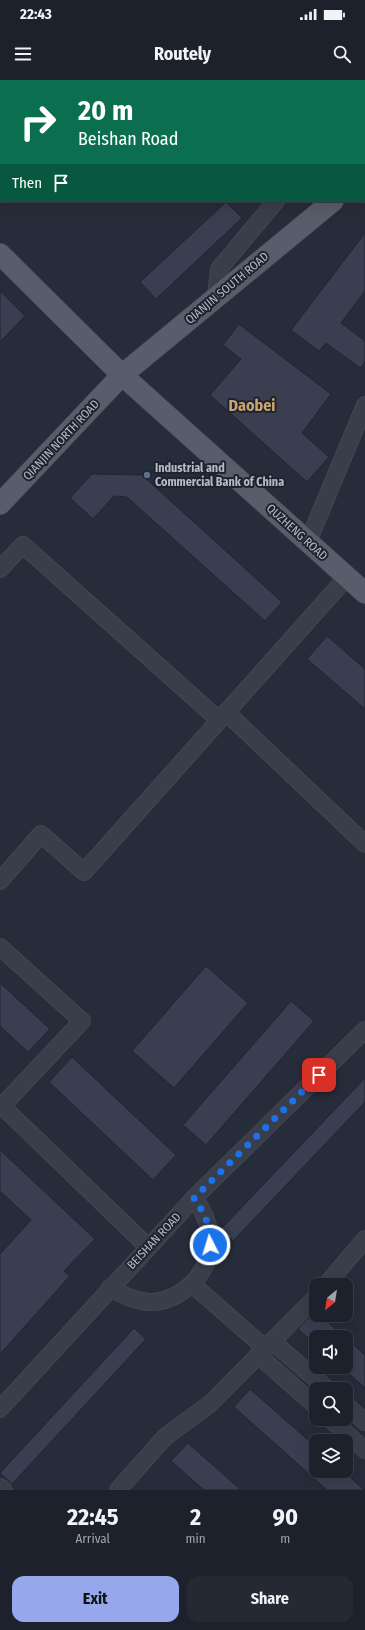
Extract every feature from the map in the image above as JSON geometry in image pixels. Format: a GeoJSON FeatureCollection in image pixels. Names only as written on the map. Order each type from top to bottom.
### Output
{"type":"FeatureCollection","features":[{"type":"Feature","properties":{"kind":"main road","name":"QIANJIN SOUTH ROAD"},"geometry":{"type":"LineString","coordinates":[[122,375],[332,202]]}},
{"type":"Feature","properties":{"kind":"main road","name":"QUZHENG ROAD"},"geometry":{"type":"LineString","coordinates":[[1,255],[122,375],[365,593]]}},
{"type":"Feature","properties":{"kind":"main road","name":"QIANJIN NORTH ROAD"},"geometry":{"type":"LineString","coordinates":[[0,504],[122,375]]}},
{"type":"Feature","properties":{"kind":"street"},"geometry":{"type":"LineString","coordinates":[[216,297],[219,269],[275,202]]}},
{"type":"Feature","properties":{"kind":"street"},"geometry":{"type":"LineString","coordinates":[[308,542],[365,405]]}},
{"type":"Feature","properties":{"kind":"street"},"geometry":{"type":"LineString","coordinates":[[0,569],[24,545],[223,716],[365,844]]}},
{"type":"Feature","properties":{"kind":"street"},"geometry":{"type":"LineString","coordinates":[[0,880],[41,834],[84,872],[347,576]]}},
{"type":"Feature","properties":{"kind":"street"},"geometry":{"type":"LineString","coordinates":[[0,947],[82,1021],[1,1107],[148,1247]]}},
{"type":"Feature","properties":{"kind":"street","name":"BEISHAN ROAD"},"geometry":{"type":"LineString","coordinates":[[0,1409],[194,1198],[365,1030]]}},
{"type":"Feature","properties":{"kind":"street"},"geometry":{"type":"LineString","coordinates":[[110,1288],[128,1298],[149,1302],[169,1298],[187,1289],[192,1284],[201,1274],[209,1255],[211,1235],[205,1215],[194,1198]]}},
{"type":"Feature","properties":{"kind":"street"},"geometry":{"type":"LineString","coordinates":[[332,1278],[365,1239]]}},
{"type":"Feature","properties":{"kind":"street"},"geometry":{"type":"LineString","coordinates":[[192,1284],[265,1348],[309,1398]]}},
{"type":"Feature","properties":{"kind":"street"},"geometry":{"type":"LineString","coordinates":[[118,1490],[165,1437],[211,1403],[309,1304]]}},
{"type":"Feature","properties":{"kind":"street"},"geometry":{"type":"LineString","coordinates":[[265,1348],[316,1382]]}},
{"type":"Feature","properties":{"kind":"street"},"geometry":{"type":"LineString","coordinates":[[353,1411],[365,1422]]}},
{"type":"Feature","properties":{"kind":"street"},"geometry":{"type":"LineString","coordinates":[[338,1426],[365,1450]]}},
{"type":"Feature","properties":{"kind":"street"},"geometry":{"type":"LineString","coordinates":[[0,1487],[4,1490]]}},
{"type":"Feature","properties":{"kind":"building"},"geometry":{"type":"Polygon","coordinates":[[[226,202],[242,218],[156,299],[140,282],[226,202]]]}},
{"type":"Feature","properties":{"kind":"building"},"geometry":{"type":"Polygon","coordinates":[[[365,233],[365,291],[341,323],[365,341],[365,362],[360,368],[326,343],[319,351],[291,330],[365,233]]]}},
{"type":"Feature","properties":{"kind":"building"},"geometry":{"type":"Polygon","coordinates":[[[0,291],[25,316],[0,342],[0,291]]]}},
{"type":"Feature","properties":{"kind":"building"},"geometry":{"type":"Polygon","coordinates":[[[239,324],[331,394],[302,433],[329,457],[307,482],[210,395],[241,359],[223,345],[239,324]]]}},
{"type":"Feature","properties":{"kind":"building"},"geometry":{"type":"Polygon","coordinates":[[[92,474],[142,475],[282,602],[265,621],[127,497],[114,496],[93,519],[70,498],[92,474]]]}},
{"type":"Feature","properties":{"kind":"building"},"geometry":{"type":"Polygon","coordinates":[[[327,636],[365,669],[365,709],[307,659],[327,636]]]}},
{"type":"Feature","properties":{"kind":"building"},"geometry":{"type":"Polygon","coordinates":[[[206,966],[248,1003],[174,1088],[132,1051],[206,966]]]}},
{"type":"Feature","properties":{"kind":"building"},"geometry":{"type":"Polygon","coordinates":[[[0,983],[50,1029],[28,1052],[0,1026],[0,983]]]}},
{"type":"Feature","properties":{"kind":"building"},"geometry":{"type":"Polygon","coordinates":[[[291,1001],[314,1021],[206,1145],[183,1125],[291,1001]]]}},
{"type":"Feature","properties":{"kind":"building"},"geometry":{"type":"Polygon","coordinates":[[[72,1057],[176,1155],[153,1180],[49,1082],[72,1057]]]}},
{"type":"Feature","properties":{"kind":"building"},"geometry":{"type":"Polygon","coordinates":[[[365,1078],[365,1102],[233,1241],[221,1229],[365,1078]]]}},
{"type":"Feature","properties":{"kind":"building"},"geometry":{"type":"Polygon","coordinates":[[[0,1150],[95,1239],[64,1271],[70,1276],[0,1354],[0,1254],[31,1220],[0,1191],[0,1150]]]}},
{"type":"Feature","properties":{"kind":"building"},"geometry":{"type":"Polygon","coordinates":[[[309,1317],[309,1322],[328,1322],[336,1330],[309,1330],[309,1339],[298,1329],[309,1317]]]}},
{"type":"Feature","properties":{"kind":"building"},"geometry":{"type":"Polygon","coordinates":[[[134,1328],[146,1339],[12,1484],[0,1473],[134,1328]]]}},
{"type":"Feature","properties":{"kind":"building"},"geometry":{"type":"Polygon","coordinates":[[[353,1344],[365,1355],[365,1388],[349,1374],[353,1374],[353,1344]]]}},
{"type":"Feature","properties":{"kind":"building"},"geometry":{"type":"Polygon","coordinates":[[[250,1389],[309,1441],[309,1474],[234,1407],[250,1389]]]}},
{"type":"Feature","properties":{"kind":"building"},"geometry":{"type":"Polygon","coordinates":[[[188,1443],[241,1490],[204,1490],[171,1461],[188,1443]]]}},
{"type":"Feature","properties":{"kind":"building"},"geometry":{"type":"Polygon","coordinates":[[[314,1478],[351,1478],[364,1490],[327,1490],[314,1478]]]}},
{"type":"Feature","properties":{"kind":"place","name":"Industrial and Commercial Bank of China"},"geometry":{"type":"Point","coordinates":[147,475]}},
{"type":"Feature","properties":{"kind":"district","name":"Daobei"},"geometry":{"type":"Point","coordinates":[252,405]}},
{"type":"Feature","properties":{"kind":"route"},"geometry":{"type":"LineString","coordinates":[[210,1245],[211,1235],[205,1215],[194,1198],[319,1075]]}}]}
